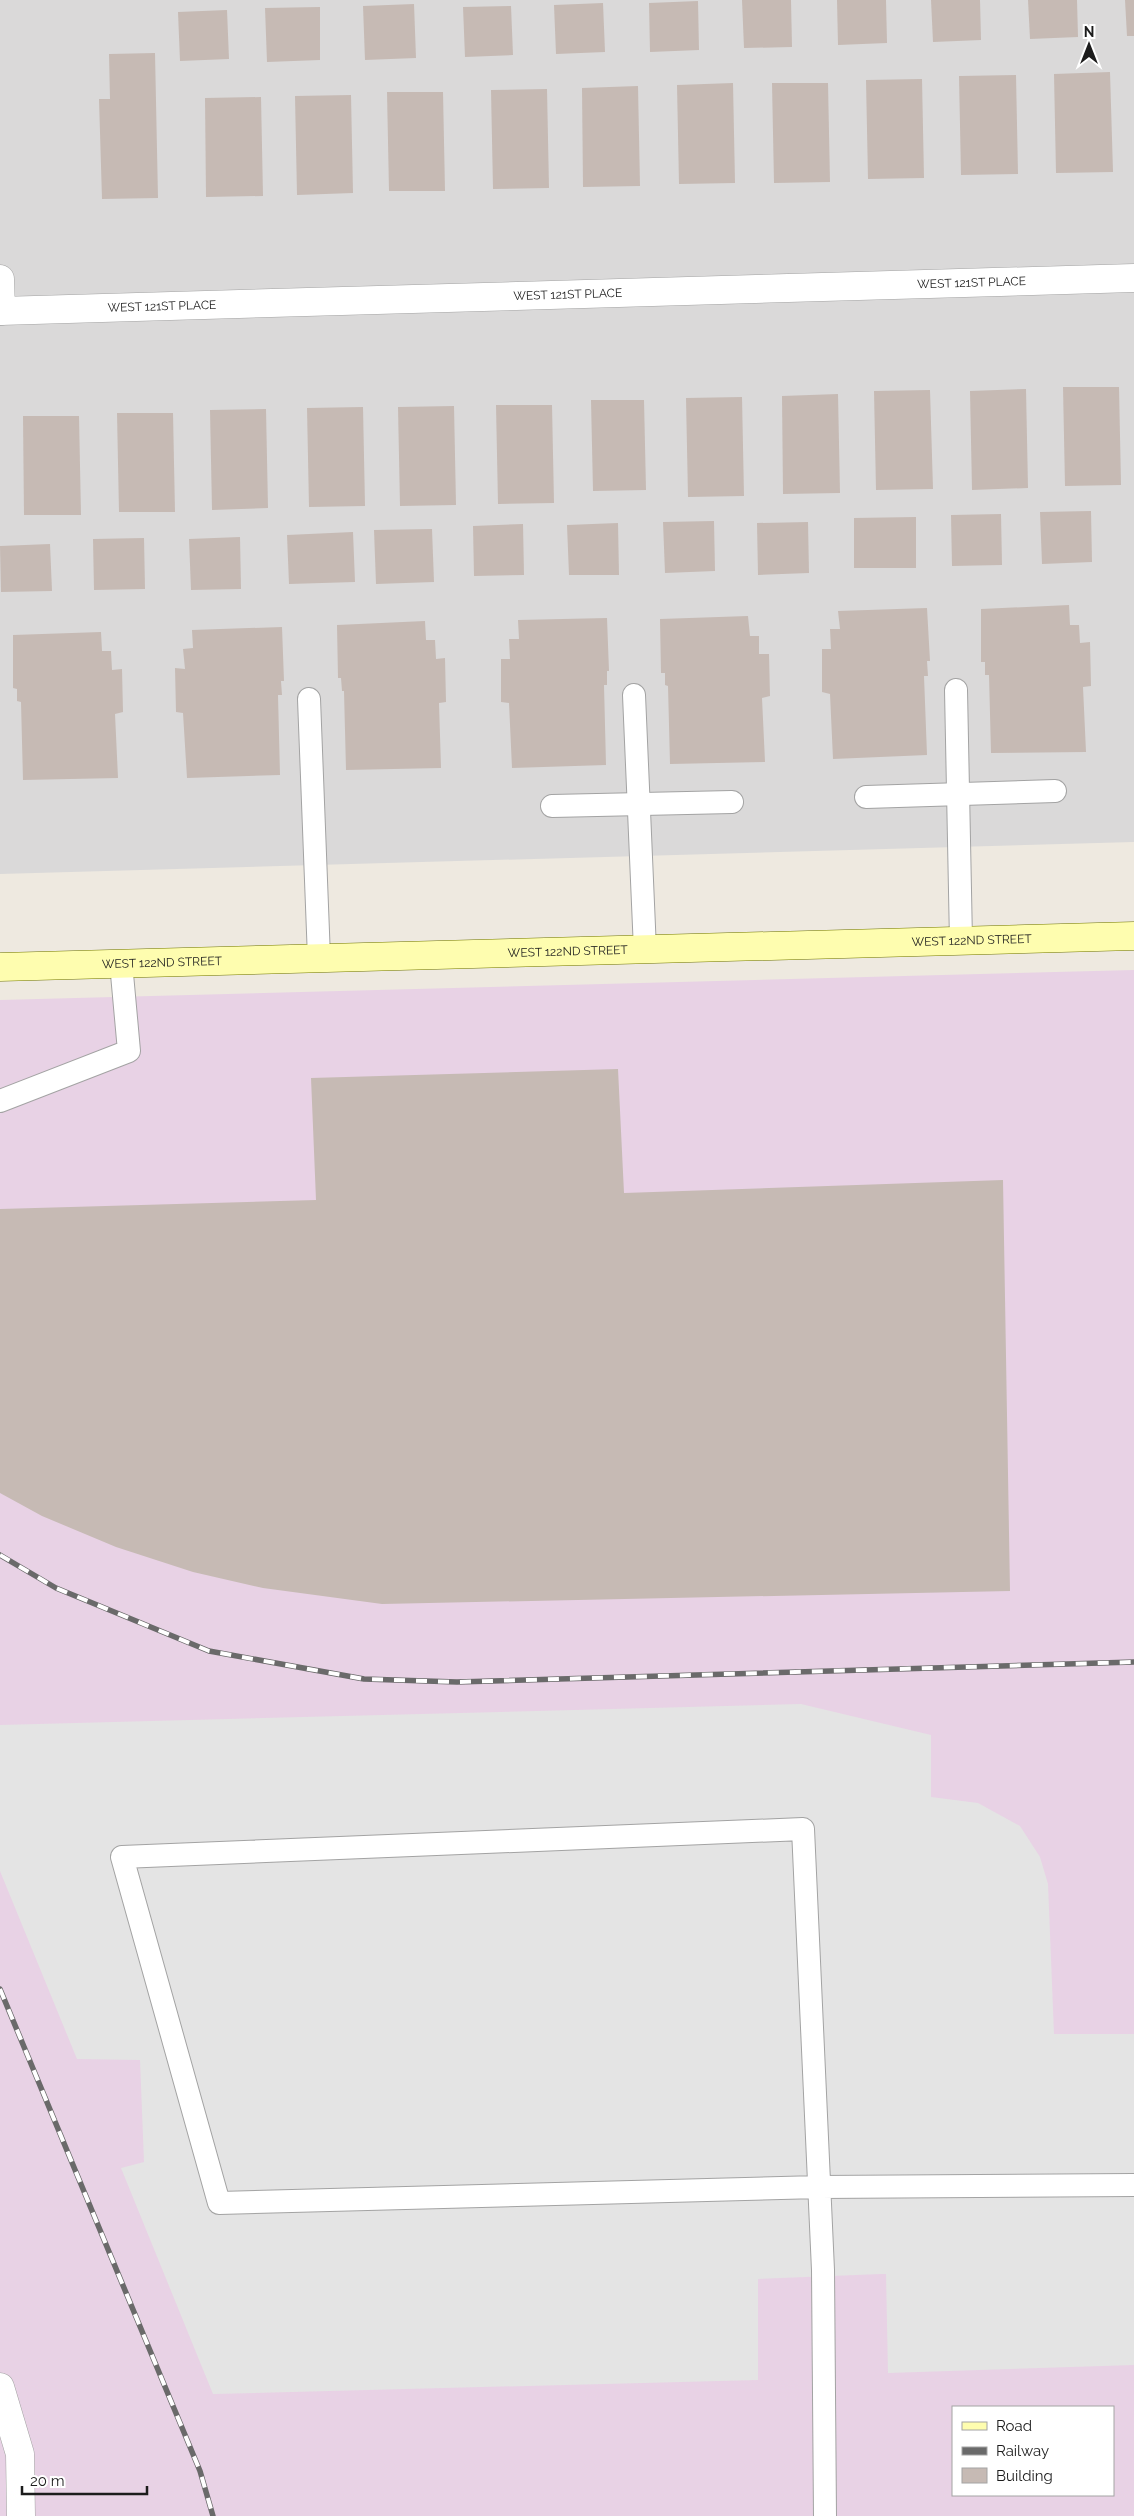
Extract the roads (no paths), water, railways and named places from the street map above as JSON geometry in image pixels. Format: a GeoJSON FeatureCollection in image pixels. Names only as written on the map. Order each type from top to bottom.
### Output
{"type":"FeatureCollection","features":[{"type":"Feature","properties":{"kind":"street","name":"WEST 121ST PLACE"},"geometry":{"type":"LineString","coordinates":[[0,311],[1134,278]]}},
{"type":"Feature","properties":{"kind":"street"},"geometry":{"type":"LineString","coordinates":[[0,279],[0,311]]}},
{"type":"Feature","properties":{"kind":"street","name":"WEST 122ND STREET"},"geometry":{"type":"LineString","coordinates":[[0,967],[1134,936]]}},
{"type":"Feature","properties":{"kind":"street"},"geometry":{"type":"LineString","coordinates":[[0,2387],[20,2454],[21,2516]]}},
{"type":"Feature","properties":{"kind":"lane"},"geometry":{"type":"LineString","coordinates":[[956,690],[960,941]]}},
{"type":"Feature","properties":{"kind":"lane"},"geometry":{"type":"LineString","coordinates":[[634,695],[645,950]]}},
{"type":"Feature","properties":{"kind":"lane"},"geometry":{"type":"LineString","coordinates":[[309,699],[319,958]]}},
{"type":"Feature","properties":{"kind":"lane"},"geometry":{"type":"LineString","coordinates":[[866,797],[1056,791]]}},
{"type":"Feature","properties":{"kind":"lane"},"geometry":{"type":"LineString","coordinates":[[552,806],[732,802]]}},
{"type":"Feature","properties":{"kind":"lane"},"geometry":{"type":"LineString","coordinates":[[0,1101],[129,1051],[121,964]]}},
{"type":"Feature","properties":{"kind":"lane"},"geometry":{"type":"LineString","coordinates":[[825,2516],[823,2270],[820,2187],[803,1829],[122,1857],[219,2203],[820,2187],[1134,2185]]}},
{"type":"Feature","properties":{"kind":"railway"},"geometry":{"type":"LineString","coordinates":[[0,1555],[56,1588],[209,1651],[364,1679],[457,1682],[1134,1662]]}},
{"type":"Feature","properties":{"kind":"railway"},"geometry":{"type":"LineString","coordinates":[[0,1989],[200,2471],[213,2516]]}}]}
